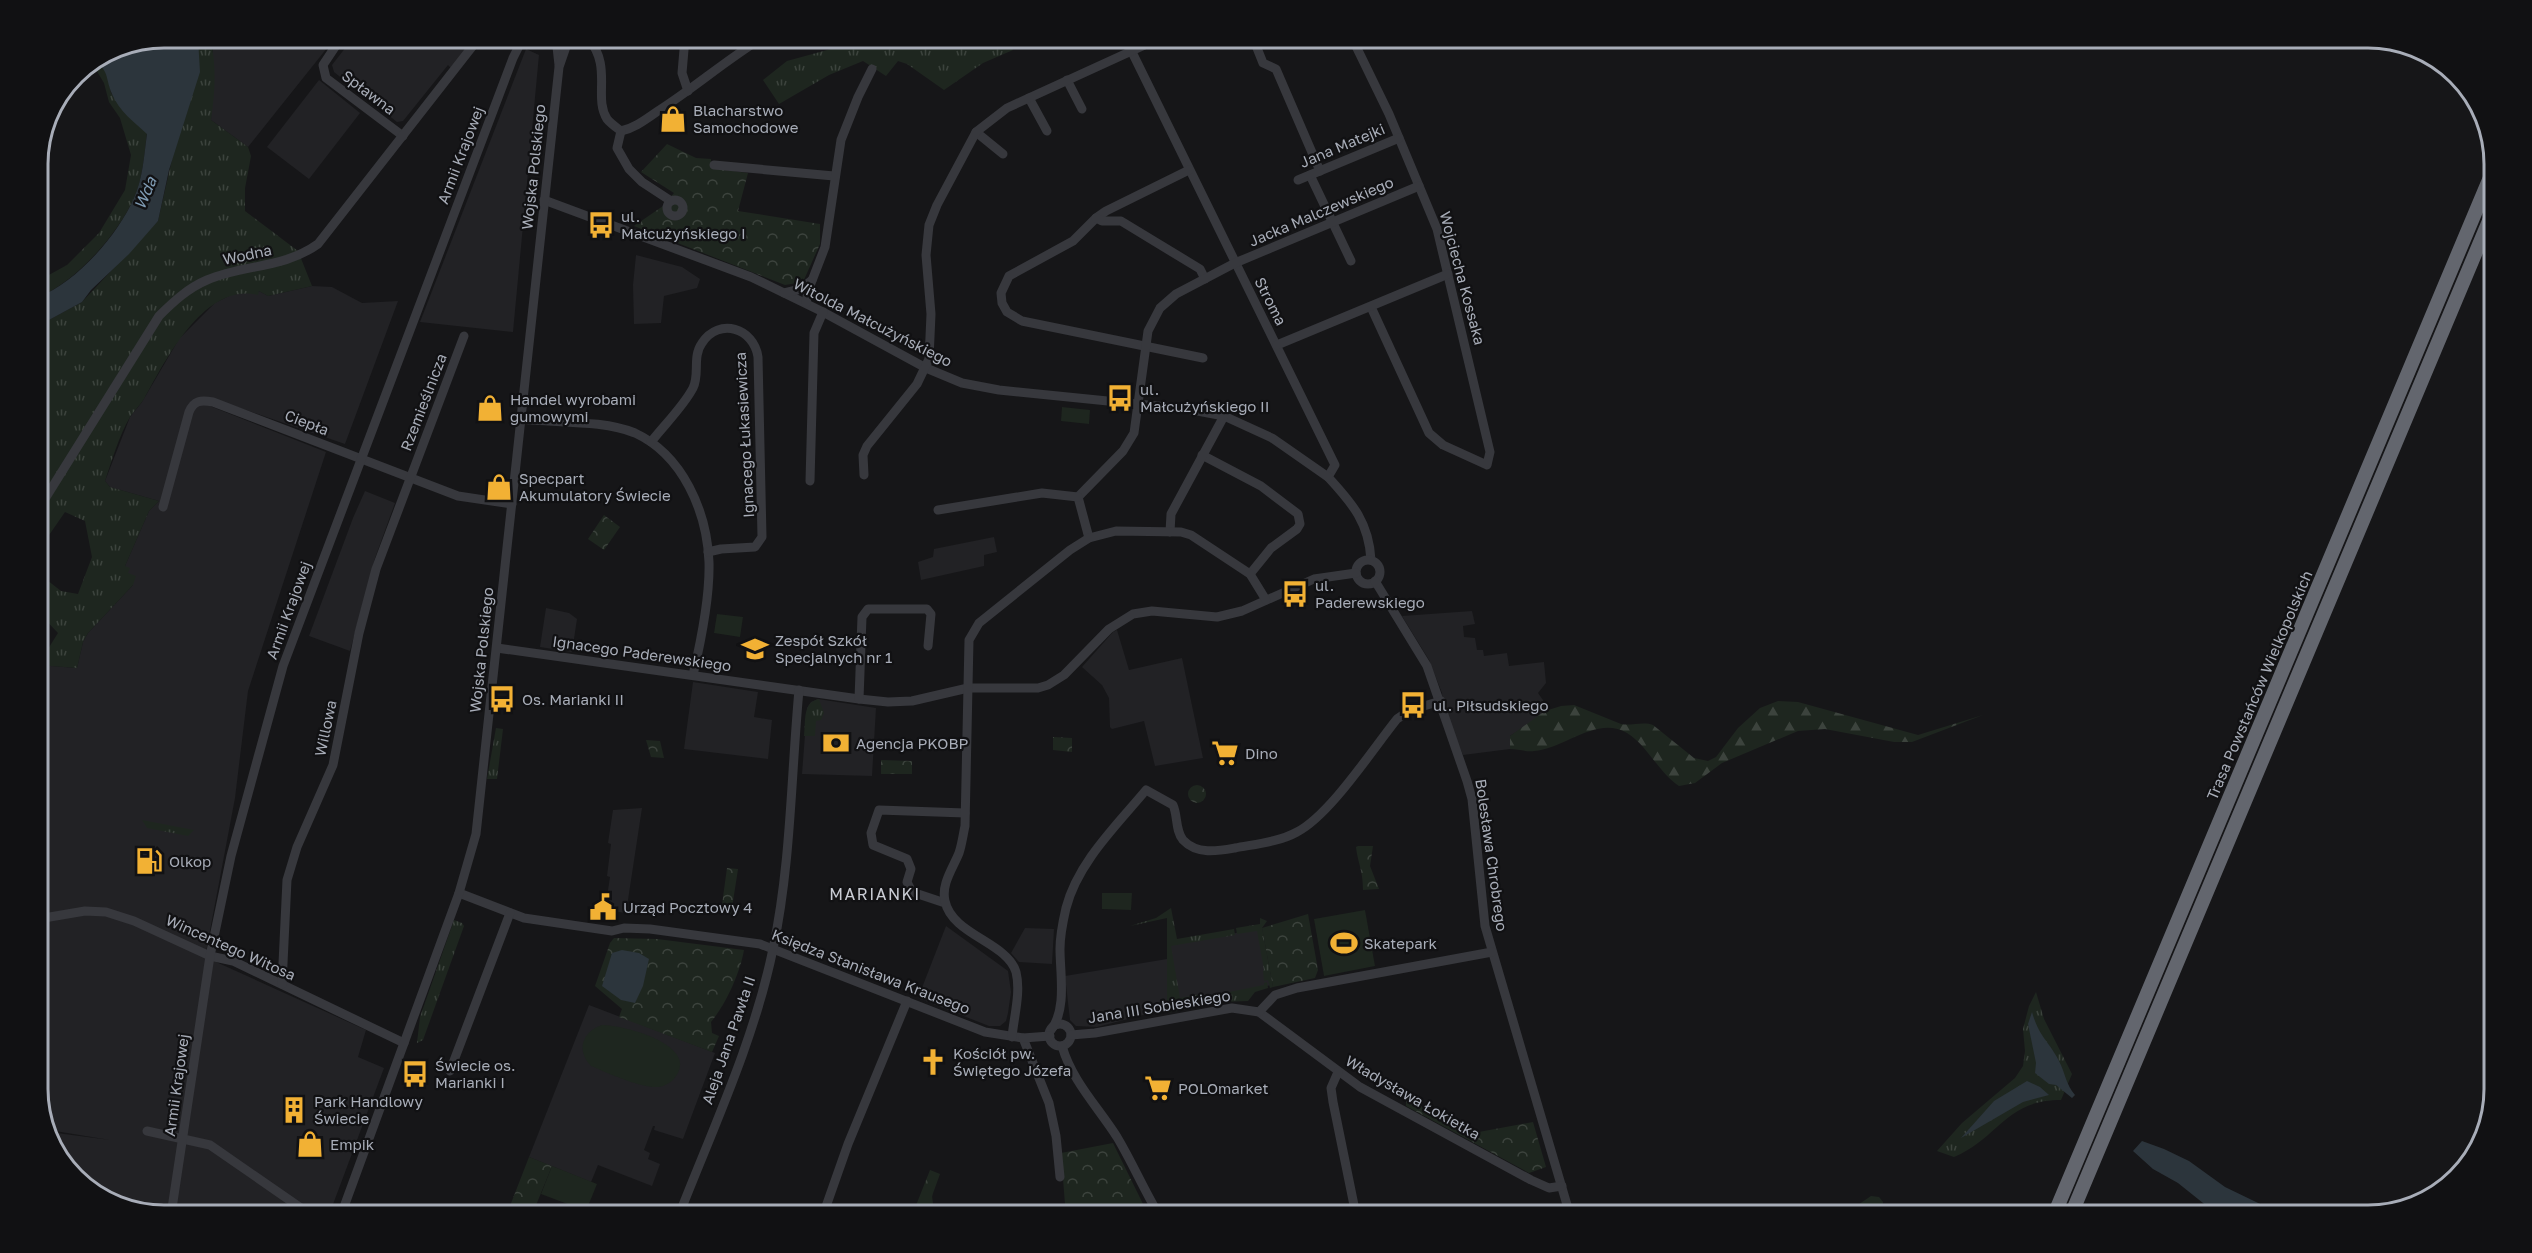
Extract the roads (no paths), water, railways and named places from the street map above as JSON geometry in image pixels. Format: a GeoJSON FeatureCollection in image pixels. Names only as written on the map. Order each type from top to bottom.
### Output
{"type":"FeatureCollection","features":[{"type":"Feature","properties":{"kind":"highway","name":"Trasa Powstańców Wielkopolskich"},"geometry":{"type":"LineString","coordinates":[[2058,1205],[2484,192]]}},
{"type":"Feature","properties":{"kind":"highway"},"geometry":{"type":"LineString","coordinates":[[2075,1205],[2484,233]]}},
{"type":"Feature","properties":{"kind":"street","name":"Spławna"},"geometry":{"type":"LineString","coordinates":[[334,48],[322,64],[326,78],[403,136]]}},
{"type":"Feature","properties":{"kind":"street","name":"Wodna"},"geometry":{"type":"LineString","coordinates":[[48,494],[137,348],[165,309],[206,280],[235,271],[286,261],[309,250],[337,221],[471,48]]}},
{"type":"Feature","properties":{"kind":"street","name":"Armii Krajowej"},"geometry":{"type":"LineString","coordinates":[[173,1205],[210,956],[231,856],[283,666],[520,48]]}},
{"type":"Feature","properties":{"kind":"street","name":"Wojska Polskiego"},"geometry":{"type":"LineString","coordinates":[[345,1205],[459,893],[476,834],[559,67],[558,48]]}},
{"type":"Feature","properties":{"kind":"street","name":"Wojska Polskiego"},"geometry":{"type":"LineString","coordinates":[[559,67],[565,48]]}},
{"type":"Feature","properties":{"kind":"street"},"geometry":{"type":"LineString","coordinates":[[596,48],[600,53],[603,106],[607,119],[621,131]]}},
{"type":"Feature","properties":{"kind":"street"},"geometry":{"type":"LineString","coordinates":[[684,48],[682,73],[688,91]]}},
{"type":"Feature","properties":{"kind":"street"},"geometry":{"type":"LineString","coordinates":[[621,131],[630,129],[688,91],[729,58],[746,48]]}},
{"type":"Feature","properties":{"kind":"street"},"geometry":{"type":"LineString","coordinates":[[864,475],[863,455],[867,446],[917,384],[929,359],[931,336],[926,255],[929,225],[941,195],[976,132],[996,114],[1136,48]]}},
{"type":"Feature","properties":{"kind":"street"},"geometry":{"type":"LineString","coordinates":[[1257,48],[1263,63],[1276,69],[1320,171]]}},
{"type":"Feature","properties":{"kind":"street","name":"Wojciecha Kossaka"},"geometry":{"type":"LineString","coordinates":[[1357,48],[1399,138],[1437,229],[1490,452],[1487,465],[1443,445],[1429,433],[1371,307]]}},
{"type":"Feature","properties":{"kind":"street","name":"Stroma"},"geometry":{"type":"LineString","coordinates":[[1131,50],[1335,465],[1328,477]]}},
{"type":"Feature","properties":{"kind":"street"},"geometry":{"type":"LineString","coordinates":[[806,303],[825,247],[834,176],[847,121],[872,69]]}},
{"type":"Feature","properties":{"kind":"street"},"geometry":{"type":"LineString","coordinates":[[1067,80],[1082,109]]}},
{"type":"Feature","properties":{"kind":"street"},"geometry":{"type":"LineString","coordinates":[[1029,98],[1047,131]]}},
{"type":"Feature","properties":{"kind":"street"},"geometry":{"type":"LineString","coordinates":[[621,131],[617,148],[629,169],[642,182],[671,201]]}},
{"type":"Feature","properties":{"kind":"street"},"geometry":{"type":"LineString","coordinates":[[976,132],[1003,154]]}},
{"type":"Feature","properties":{"kind":"street","name":"Jana Matejki"},"geometry":{"type":"LineString","coordinates":[[1298,180],[1399,138]]}},
{"type":"Feature","properties":{"kind":"street"},"geometry":{"type":"LineString","coordinates":[[714,165],[834,176]]}},
{"type":"Feature","properties":{"kind":"street"},"geometry":{"type":"LineString","coordinates":[[1189,170],[1096,218],[1073,241],[1009,276],[1001,293],[1002,303],[1007,312],[1022,321],[1203,358]]}},
{"type":"Feature","properties":{"kind":"street"},"geometry":{"type":"LineString","coordinates":[[1310,175],[1351,261]]}},
{"type":"Feature","properties":{"kind":"street","name":"Jacka Malczewskiego"},"geometry":{"type":"LineString","coordinates":[[1078,496],[1129,444],[1134,433],[1150,324],[1160,308],[1176,294],[1235,263],[1419,186]]}},
{"type":"Feature","properties":{"kind":"street","name":"Witolda Małcużyńskiego"},"geometry":{"type":"LineString","coordinates":[[544,200],[599,222],[717,263],[806,303],[926,368],[962,383],[999,390],[1139,403],[1224,416],[1272,438],[1328,477]]}},
{"type":"Feature","properties":{"kind":"street"},"geometry":{"type":"LineString","coordinates":[[1096,218],[1102,221],[1122,220],[1200,269],[1204,279]]}},
{"type":"Feature","properties":{"kind":"street"},"geometry":{"type":"LineString","coordinates":[[1276,345],[1448,274]]}},
{"type":"Feature","properties":{"kind":"street"},"geometry":{"type":"LineString","coordinates":[[784,293],[801,289],[813,278]]}},
{"type":"Feature","properties":{"kind":"street"},"geometry":{"type":"LineString","coordinates":[[810,481],[814,333],[823,312]]}},
{"type":"Feature","properties":{"kind":"street","name":"Ignacego Łukasiewicza"},"geometry":{"type":"LineString","coordinates":[[651,442],[693,387],[696,356],[704,340],[713,331],[723,327],[735,328],[745,334],[756,346],[758,357],[762,537],[755,547],[708,552]]}},
{"type":"Feature","properties":{"kind":"street","name":"Rzemieślnicza"},"geometry":{"type":"LineString","coordinates":[[410,478],[464,336]]}},
{"type":"Feature","properties":{"kind":"street","name":"Ciepła"},"geometry":{"type":"LineString","coordinates":[[163,507],[189,412],[193,405],[201,400],[213,402],[458,496],[512,504]]}},
{"type":"Feature","properties":{"kind":"street"},"geometry":{"type":"LineString","coordinates":[[1170,532],[1171,514],[1224,416]]}},
{"type":"Feature","properties":{"kind":"street"},"geometry":{"type":"LineString","coordinates":[[521,419],[618,429],[635,434],[651,442],[672,461],[689,485],[697,504],[708,552],[706,594],[693,675]]}},
{"type":"Feature","properties":{"kind":"street"},"geometry":{"type":"LineString","coordinates":[[1202,455],[1262,486],[1300,518],[1297,529],[1270,548],[1250,574]]}},
{"type":"Feature","properties":{"kind":"street"},"geometry":{"type":"LineString","coordinates":[[1328,477],[1356,507],[1370,539],[1371,560],[1379,567],[1380,572],[1375,581],[1363,582],[1356,573],[1359,564],[1362,561],[1371,560]]}},
{"type":"Feature","properties":{"kind":"street","name":"Willowa"},"geometry":{"type":"LineString","coordinates":[[282,984],[287,880],[297,847],[333,765],[365,612],[387,537],[410,478]]}},
{"type":"Feature","properties":{"kind":"street"},"geometry":{"type":"LineString","coordinates":[[938,510],[1042,493],[1078,496],[1089,538]]}},
{"type":"Feature","properties":{"kind":"street"},"geometry":{"type":"LineString","coordinates":[[1012,1036],[1018,988],[1014,967],[1004,955],[957,921],[945,903],[945,887],[960,851],[965,813],[969,640],[979,623],[1070,550],[1089,538],[1116,531],[1181,532],[1198,539],[1250,574],[1266,600]]}},
{"type":"Feature","properties":{"kind":"street","name":"Ignacego Paderewskiego"},"geometry":{"type":"LineString","coordinates":[[497,648],[859,699],[888,702],[912,701],[968,688],[1022,689],[1048,685],[1064,675],[1116,622],[1134,614],[1152,610],[1217,617],[1236,613],[1314,579],[1356,573]]}},
{"type":"Feature","properties":{"kind":"street","name":"Bolesława Chrobrego"},"geometry":{"type":"LineString","coordinates":[[1375,581],[1419,651],[1441,701],[1472,799],[1483,915],[1567,1205]]}},
{"type":"Feature","properties":{"kind":"street"},"geometry":{"type":"LineString","coordinates":[[859,699],[862,617],[868,609],[927,609],[930,614],[928,646]]}},
{"type":"Feature","properties":{"kind":"street","name":"Aleja Jana Pawła II"},"geometry":{"type":"LineString","coordinates":[[683,1205],[749,1035],[773,948],[782,890],[800,690]]}},
{"type":"Feature","properties":{"kind":"street"},"geometry":{"type":"LineString","coordinates":[[1050,1033],[1058,1020],[1062,928],[1070,896],[1085,866],[1146,790],[1173,805],[1179,833],[1183,840],[1196,849],[1223,850],[1281,838],[1314,822],[1397,719],[1410,710],[1441,701]]}},
{"type":"Feature","properties":{"kind":"street"},"geometry":{"type":"LineString","coordinates":[[945,903],[912,892],[907,882],[911,869],[907,859],[873,845],[871,833],[879,810],[965,813]]}},
{"type":"Feature","properties":{"kind":"street","name":"Księdza Stanisława Krausego"},"geometry":{"type":"LineString","coordinates":[[459,893],[524,918],[612,931],[624,928],[661,930],[760,944],[985,1032],[1023,1038],[1050,1033]]}},
{"type":"Feature","properties":{"kind":"street","name":"Wincentego Witosa"},"geometry":{"type":"LineString","coordinates":[[48,917],[85,911],[112,913],[184,942],[210,956],[233,961],[404,1043]]}},
{"type":"Feature","properties":{"kind":"street"},"geometry":{"type":"LineString","coordinates":[[450,1071],[510,913]]}},
{"type":"Feature","properties":{"kind":"street"},"geometry":{"type":"LineString","coordinates":[[1259,1012],[1275,995],[1297,988],[1492,952]]}},
{"type":"Feature","properties":{"kind":"street"},"geometry":{"type":"LineString","coordinates":[[1060,1000],[1063,1025]]}},
{"type":"Feature","properties":{"kind":"street"},"geometry":{"type":"LineString","coordinates":[[827,1205],[848,1144],[906,1001]]}},
{"type":"Feature","properties":{"kind":"street","name":"Jana III Sobieskiego"},"geometry":{"type":"LineString","coordinates":[[1071,1035],[1095,1033],[1232,1008],[1259,1012]]}},
{"type":"Feature","properties":{"kind":"street","name":"Władysława Łokietka"},"geometry":{"type":"LineString","coordinates":[[1259,1012],[1338,1072],[1369,1092],[1531,1180],[1549,1188],[1562,1186]]}},
{"type":"Feature","properties":{"kind":"street"},"geometry":{"type":"LineString","coordinates":[[1056,1025],[1063,1025],[1069,1029],[1071,1035],[1068,1042],[1062,1046],[1055,1045],[1050,1033],[1056,1025]]}},
{"type":"Feature","properties":{"kind":"street"},"geometry":{"type":"LineString","coordinates":[[1023,1038],[1049,1103],[1056,1136],[1060,1178]]}},
{"type":"Feature","properties":{"kind":"street"},"geometry":{"type":"LineString","coordinates":[[1062,1046],[1067,1064],[1118,1139],[1154,1205]]}},
{"type":"Feature","properties":{"kind":"street"},"geometry":{"type":"LineString","coordinates":[[1338,1072],[1331,1088],[1354,1205]]}},
{"type":"Feature","properties":{"kind":"street"},"geometry":{"type":"LineString","coordinates":[[147,1131],[200,1141],[218,1149],[297,1205]]}},
{"type":"Feature","properties":{"kind":"water","name":"Wda"},"geometry":{"type":"Polygon","coordinates":[[[199,48],[200,72],[169,170],[158,221],[82,302],[48,321],[48,292],[67,281],[107,242],[134,198],[141,174],[147,134],[119,106],[101,66],[141,50],[199,48]]]}},
{"type":"Feature","properties":{"kind":"water"},"geometry":{"type":"Polygon","coordinates":[[[622,950],[639,953],[649,959],[643,986],[635,1003],[621,1000],[602,986],[612,953],[622,950]]]}},
{"type":"Feature","properties":{"kind":"water"},"geometry":{"type":"Polygon","coordinates":[[[2032,1012],[2075,1095],[2072,1098],[2056,1085],[2049,1084],[2035,1073],[2036,1063],[2028,1024],[2032,1012]]]}},
{"type":"Feature","properties":{"kind":"water"},"geometry":{"type":"Polygon","coordinates":[[[2027,1081],[2040,1087],[2049,1095],[2023,1102],[1961,1138],[1994,1101],[2027,1081]]]}},
{"type":"Feature","properties":{"kind":"water"},"geometry":{"type":"Polygon","coordinates":[[[2142,1141],[2164,1149],[2189,1161],[2225,1187],[2262,1205],[2206,1205],[2178,1183],[2153,1169],[2133,1151],[2142,1141]]]}},
{"type":"Feature","properties":{"kind":"place","name":"Blacharstwo Samochodowe"},"geometry":{"type":"Point","coordinates":[673,119]}},
{"type":"Feature","properties":{"kind":"place","name":"ul. Małcużyńskiego I"},"geometry":{"type":"Point","coordinates":[601,225]}},
{"type":"Feature","properties":{"kind":"place","name":"ul. Małcużyńskiego II"},"geometry":{"type":"Point","coordinates":[1120,398]}},
{"type":"Feature","properties":{"kind":"place","name":"Handel wyrobami gumowymi"},"geometry":{"type":"Point","coordinates":[490,408]}},
{"type":"Feature","properties":{"kind":"place","name":"Specpart Akumulatory Świecie"},"geometry":{"type":"Point","coordinates":[499,487]}},
{"type":"Feature","properties":{"kind":"place","name":"ul. Paderewskiego"},"geometry":{"type":"Point","coordinates":[1295,594]}},
{"type":"Feature","properties":{"kind":"place","name":"Zespół Szkół Specjalnych nr 1"},"geometry":{"type":"Point","coordinates":[755,649]}},
{"type":"Feature","properties":{"kind":"place","name":"Os. Marianki II"},"geometry":{"type":"Point","coordinates":[502,699]}},
{"type":"Feature","properties":{"kind":"place","name":"ul. Piłsudskiego"},"geometry":{"type":"Point","coordinates":[1413,705]}},
{"type":"Feature","properties":{"kind":"place","name":"Agencja PKOBP"},"geometry":{"type":"Point","coordinates":[836,743]}},
{"type":"Feature","properties":{"kind":"place","name":"Dino"},"geometry":{"type":"Point","coordinates":[1225,753]}},
{"type":"Feature","properties":{"kind":"place","name":"Olkop"},"geometry":{"type":"Point","coordinates":[149,861]}},
{"type":"Feature","properties":{"kind":"place","name":"Urząd Pocztowy 4"},"geometry":{"type":"Point","coordinates":[603,907]}},
{"type":"Feature","properties":{"kind":"place","name":"Skatepark"},"geometry":{"type":"Point","coordinates":[1344,943]}},
{"type":"Feature","properties":{"kind":"place","name":"Kościół pw. Świętego Józefa"},"geometry":{"type":"Point","coordinates":[933,1062]}},
{"type":"Feature","properties":{"kind":"place","name":"Świecie os. Marianki I"},"geometry":{"type":"Point","coordinates":[415,1074]}},
{"type":"Feature","properties":{"kind":"place","name":"POLOmarket"},"geometry":{"type":"Point","coordinates":[1158,1088]}},
{"type":"Feature","properties":{"kind":"place","name":"Park Handlowy Świecie"},"geometry":{"type":"Point","coordinates":[294,1110]}},
{"type":"Feature","properties":{"kind":"place","name":"Empik"},"geometry":{"type":"Point","coordinates":[310,1144]}},
{"type":"Feature","properties":{"kind":"district","name":"MARIANKI"},"geometry":{"type":"Point","coordinates":[875,894]}}]}
